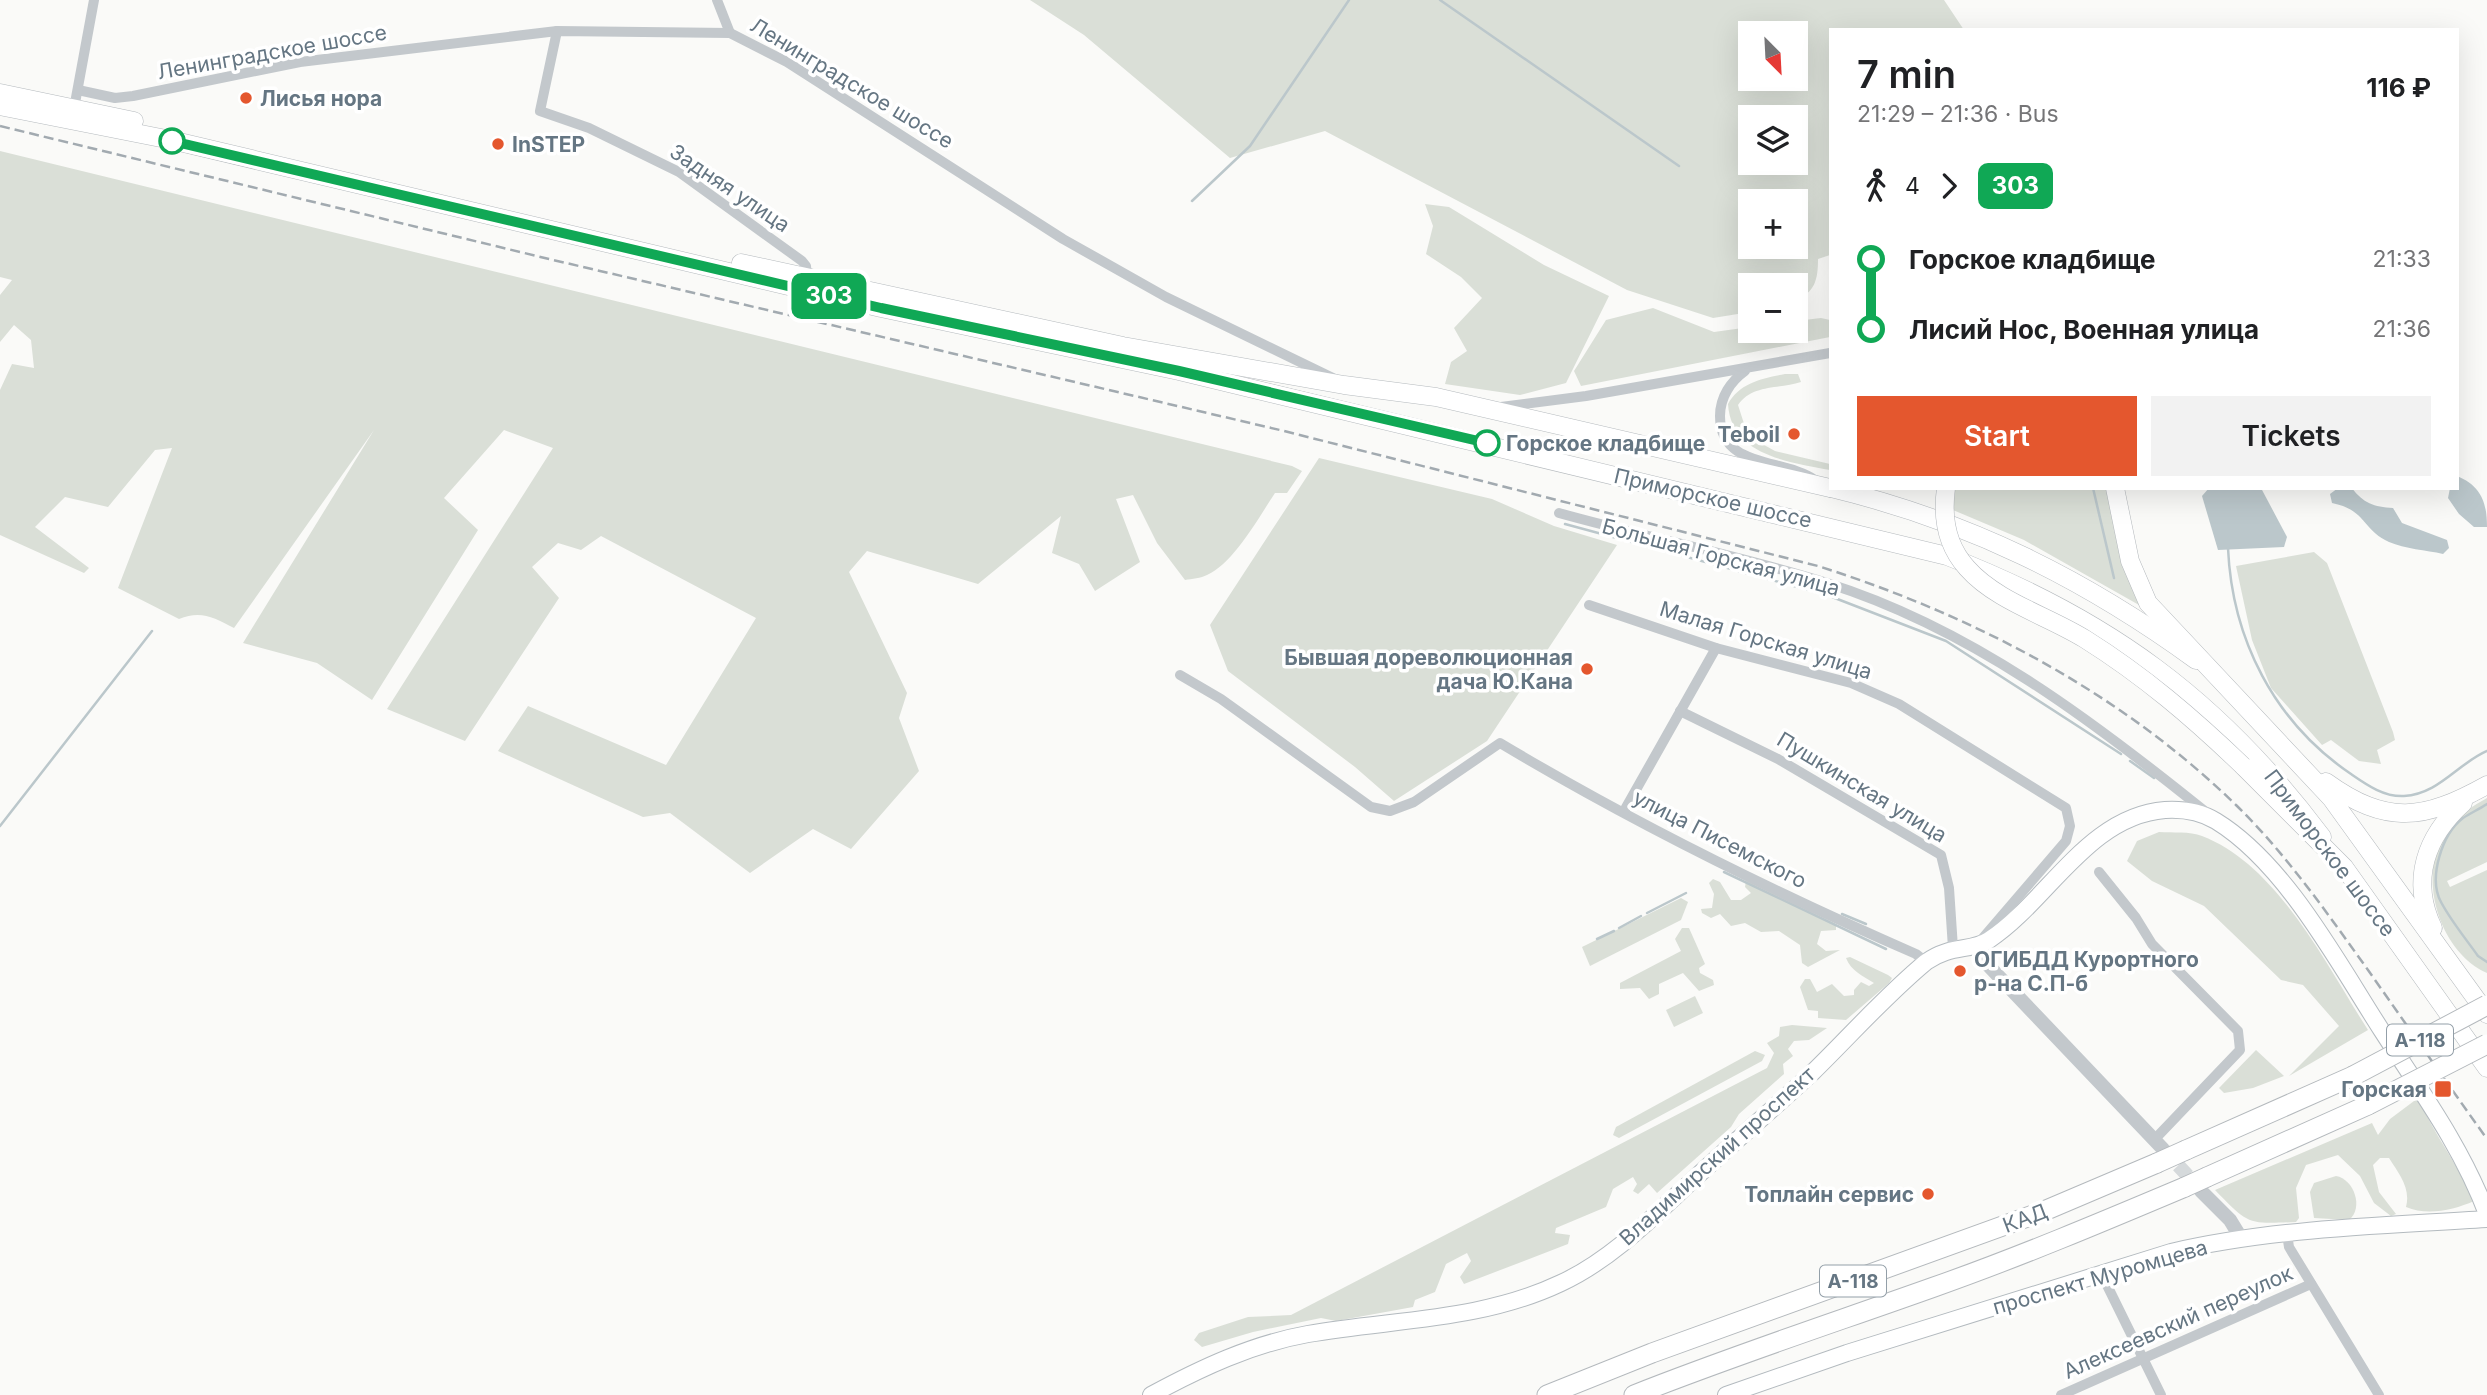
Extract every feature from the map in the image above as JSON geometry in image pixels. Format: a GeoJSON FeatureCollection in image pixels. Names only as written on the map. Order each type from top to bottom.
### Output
{"type":"FeatureCollection","features":[{"type":"Feature","properties":{"kind":"highway","name":"КАД"},"geometry":{"type":"LineString","coordinates":[[1547,1395],[1730,1324],[2044,1211],[2158,1151],[2186,1150],[2353,1076],[2487,1005]]}},
{"type":"Feature","properties":{"kind":"highway","name":"КАД"},"geometry":{"type":"LineString","coordinates":[[1633,1395],[1766,1344],[2035,1249],[2198,1185],[2368,1105],[2487,1044]]}},
{"type":"Feature","properties":{"kind":"main road","name":"Приморское шоссе"},"geometry":{"type":"LineString","coordinates":[[0,93],[75,106],[807,278],[1123,346],[1344,385],[1436,397],[1828,487]]}},
{"type":"Feature","properties":{"kind":"main road","name":"Приморское шоссе"},"geometry":{"type":"LineString","coordinates":[[0,106],[75,106],[184,143],[881,308],[1179,371],[1424,428],[1887,539],[1947,556],[2011,582],[2135,650],[2199,700],[2291,795],[2487,1068]]}},
{"type":"Feature","properties":{"kind":"main road"},"geometry":{"type":"LineString","coordinates":[[1424,428],[1417,421],[1418,407],[1425,400],[1436,397]]}},
{"type":"Feature","properties":{"kind":"main road","name":"Приморское шоссе"},"geometry":{"type":"LineString","coordinates":[[1838,490],[1953,524],[2016,551],[2136,616],[2206,668],[2303,766],[2376,857],[2487,1014]]}},
{"type":"Feature","properties":{"kind":"main road"},"geometry":{"type":"LineString","coordinates":[[1946,490],[1947,532],[1960,559],[1981,582],[2123,663],[2188,713],[2344,867]]}},
{"type":"Feature","properties":{"kind":"main road"},"geometry":{"type":"LineString","coordinates":[[2115,490],[2138,583],[2155,612],[2206,668]]}},
{"type":"Feature","properties":{"kind":"main road"},"geometry":{"type":"LineString","coordinates":[[2303,766],[2362,804],[2395,815],[2430,812],[2483,787]]}},
{"type":"Feature","properties":{"kind":"main road"},"geometry":{"type":"LineString","coordinates":[[2451,962],[2430,921],[2424,867],[2427,849],[2447,817],[2483,787]]}},
{"type":"Feature","properties":{"kind":"main road","name":"Владимирский проспект"},"geometry":{"type":"LineString","coordinates":[[1151,1395],[1226,1357],[1262,1345],[1308,1334],[1451,1316],[1489,1308],[1563,1282],[1593,1264],[1660,1210],[1812,1073],[1926,962],[1952,948],[1975,945],[1998,933],[2105,834],[2134,818],[2162,810],[2188,811],[2217,822]]}},
{"type":"Feature","properties":{"kind":"main road","name":"Большая Горская улица"},"geometry":{"type":"LineString","coordinates":[[2217,822],[2263,862],[2317,932],[2464,1159],[2487,1216]]}},
{"type":"Feature","properties":{"kind":"main road","name":"проспект Муромцева"},"geometry":{"type":"LineString","coordinates":[[1726,1395],[1847,1353],[2171,1252],[2241,1238],[2487,1216]]}},
{"type":"Feature","properties":{"kind":"street"},"geometry":{"type":"LineString","coordinates":[[718,0],[730,33]]}},
{"type":"Feature","properties":{"kind":"street"},"geometry":{"type":"LineString","coordinates":[[75,106],[90,2]]}},
{"type":"Feature","properties":{"kind":"street","name":"Ленинградское шоссе"},"geometry":{"type":"LineString","coordinates":[[75,106],[300,62],[557,31],[730,33],[787,62],[1063,239],[1166,297],[1327,373],[1344,385]]}},
{"type":"Feature","properties":{"kind":"street","name":"Задняя улица"},"geometry":{"type":"LineString","coordinates":[[557,31],[540,111],[589,128],[679,172],[802,261],[806,266],[807,278]]}},
{"type":"Feature","properties":{"kind":"street"},"geometry":{"type":"LineString","coordinates":[[1488,409],[1586,396],[1829,353]]}},
{"type":"Feature","properties":{"kind":"street"},"geometry":{"type":"LineString","coordinates":[[1748,368],[1734,379],[1720,407],[1724,436],[1746,458],[1803,472],[1828,487]]}},
{"type":"Feature","properties":{"kind":"street","name":"Большая Горская улица"},"geometry":{"type":"LineString","coordinates":[[1559,513],[1829,584],[1949,633],[2107,734],[2217,822]]}},
{"type":"Feature","properties":{"kind":"street","name":"Малая Горская улица"},"geometry":{"type":"LineString","coordinates":[[1589,605],[1716,648],[1851,682],[1899,704],[2066,808],[2070,826],[2066,841],[1975,945]]}},
{"type":"Feature","properties":{"kind":"street"},"geometry":{"type":"LineString","coordinates":[[1624,811],[1716,648]]}},
{"type":"Feature","properties":{"kind":"street","name":"улица Писемского"},"geometry":{"type":"LineString","coordinates":[[1180,675],[1221,699],[1371,807],[1390,811],[1414,802],[1500,743],[1624,811],[1820,912],[1916,954],[1926,962]]}},
{"type":"Feature","properties":{"kind":"street","name":"Пушкинская улица"},"geometry":{"type":"LineString","coordinates":[[1680,711],[1778,760],[1941,855],[1949,888],[1952,948]]}},
{"type":"Feature","properties":{"kind":"street"},"geometry":{"type":"LineString","coordinates":[[2162,810],[2171,806],[2175,798],[2172,785]]}},
{"type":"Feature","properties":{"kind":"street"},"geometry":{"type":"LineString","coordinates":[[1975,945],[1986,963],[2158,1151],[2240,1050],[2238,1031],[2152,944],[2136,918],[2099,872]]}},
{"type":"Feature","properties":{"kind":"street"},"geometry":{"type":"LineString","coordinates":[[2198,1185],[2230,1220],[2241,1238]]}},
{"type":"Feature","properties":{"kind":"street"},"geometry":{"type":"LineString","coordinates":[[2287,1234],[2289,1247],[2379,1395]]}},
{"type":"Feature","properties":{"kind":"street"},"geometry":{"type":"LineString","coordinates":[[2102,1275],[2140,1359],[2161,1395]]}},
{"type":"Feature","properties":{"kind":"street","name":"Алексеевский переулок"},"geometry":{"type":"LineString","coordinates":[[2061,1395],[2311,1284]]}},
{"type":"Feature","properties":{"kind":"shaded area"},"geometry":{"type":"Polygon","coordinates":[[[1030,0],[1944,0],[1963,28],[1829,28],[1829,255],[1818,259],[1814,284],[1808,292],[1808,273],[1738,273],[1738,314],[1713,318],[1627,290],[1325,131],[1230,158],[1084,35],[1030,0]]]}},
{"type":"Feature","properties":{"kind":"shaded area"},"geometry":{"type":"Polygon","coordinates":[[[0,151],[1292,466],[1302,471],[1287,493],[1275,493],[1236,551],[1217,569],[1196,578],[1185,580],[1157,543],[1133,495],[1116,499],[1140,562],[1095,591],[1079,564],[1052,553],[1061,516],[978,584],[867,551],[849,572],[907,693],[899,718],[919,771],[851,849],[813,829],[750,873],[670,813],[643,817],[498,751],[528,706],[666,765],[756,618],[601,536],[581,550],[558,543],[532,567],[559,598],[465,741],[387,709],[553,448],[504,430],[444,498],[478,530],[372,700],[317,663],[243,643],[374,430],[234,628],[207,616],[194,615],[179,619],[118,588],[172,448],[155,450],[108,507],[65,497],[35,527],[89,568],[84,573],[0,535],[0,390],[12,364],[34,368],[31,340],[14,325],[0,342],[0,295],[12,280],[0,277],[0,151]]]}},
{"type":"Feature","properties":{"kind":"shaded area"},"geometry":{"type":"Polygon","coordinates":[[[1425,204],[1449,207],[1544,265],[1609,296],[1566,383],[1520,395],[1445,384],[1451,362],[1467,351],[1454,328],[1482,298],[1461,277],[1426,254],[1433,226],[1425,204]]]}},
{"type":"Feature","properties":{"kind":"shaded area"},"geometry":{"type":"Polygon","coordinates":[[[1653,308],[1714,332],[1738,329],[1738,343],[1800,343],[1581,386],[1574,371],[1606,320],[1653,308]]]}},
{"type":"Feature","properties":{"kind":"shaded area"},"geometry":{"type":"Polygon","coordinates":[[[1808,320],[1829,320],[1829,337],[1808,341],[1808,320]]]}},
{"type":"Feature","properties":{"kind":"shaded area"},"geometry":{"type":"Polygon","coordinates":[[[1798,374],[1801,382],[1759,390],[1744,398],[1738,405],[1748,436],[1775,451],[1829,464],[1829,470],[1798,464],[1765,453],[1751,446],[1740,435],[1732,421],[1728,404],[1738,391],[1760,380],[1798,374]]]}},
{"type":"Feature","properties":{"kind":"shaded area","name":"Горское кладбище"},"geometry":{"type":"Polygon","coordinates":[[[1319,458],[1492,499],[1554,526],[1617,545],[1487,741],[1394,801],[1355,767],[1228,671],[1210,625],[1319,458]]]}},
{"type":"Feature","properties":{"kind":"shaded area"},"geometry":{"type":"Polygon","coordinates":[[[2459,477],[2472,485],[2484,503],[2487,527],[2474,527],[2459,514],[2448,498],[2450,490],[2459,490],[2459,477]]]}},
{"type":"Feature","properties":{"kind":"shaded area"},"geometry":{"type":"Polygon","coordinates":[[[1955,490],[2108,490],[2127,576],[2141,603],[2139,605],[2024,540],[1953,510],[1955,490]]]}},
{"type":"Feature","properties":{"kind":"shaded area"},"geometry":{"type":"Polygon","coordinates":[[[2207,490],[2262,490],[2287,537],[2284,547],[2218,550],[2202,496],[2207,490]]]}},
{"type":"Feature","properties":{"kind":"shaded area"},"geometry":{"type":"Polygon","coordinates":[[[2335,490],[2354,490],[2370,503],[2393,508],[2402,523],[2447,540],[2449,548],[2443,554],[2389,542],[2374,532],[2352,510],[2332,503],[2330,494],[2335,490]]]}},
{"type":"Feature","properties":{"kind":"shaded area"},"geometry":{"type":"Polygon","coordinates":[[[2314,552],[2327,563],[2393,732],[2395,740],[2377,750],[2381,764],[2359,761],[2331,740],[2322,745],[2271,688],[2252,640],[2236,566],[2314,552]]]}},
{"type":"Feature","properties":{"kind":"shaded area"},"geometry":{"type":"Polygon","coordinates":[[[2487,798],[2487,862],[2447,881],[2450,887],[2487,870],[2487,973],[2471,963],[2447,934],[2434,898],[2433,878],[2434,859],[2448,828],[2473,806],[2487,798]]]}},
{"type":"Feature","properties":{"kind":"shaded area"},"geometry":{"type":"Polygon","coordinates":[[[2159,832],[2197,834],[2229,850],[2254,869],[2298,920],[2368,1030],[2289,1076],[2339,1026],[2303,985],[2281,980],[2204,906],[2152,881],[2127,861],[2137,841],[2159,832]]]}},
{"type":"Feature","properties":{"kind":"shaded area"},"geometry":{"type":"Polygon","coordinates":[[[1713,879],[1720,882],[1731,900],[1741,900],[1751,893],[1745,887],[1746,881],[1752,882],[1836,924],[1836,930],[1821,931],[1817,944],[1826,951],[1840,950],[1808,967],[1802,963],[1800,945],[1779,931],[1761,932],[1745,923],[1731,926],[1720,914],[1711,918],[1702,913],[1701,909],[1712,908],[1714,894],[1709,883],[1713,879]]]}},
{"type":"Feature","properties":{"kind":"shaded area"},"geometry":{"type":"Polygon","coordinates":[[[1681,898],[1688,902],[1681,920],[1590,966],[1582,947],[1681,898]]]}},
{"type":"Feature","properties":{"kind":"shaded area"},"geometry":{"type":"Polygon","coordinates":[[[1682,928],[1689,928],[1705,964],[1699,968],[1700,973],[1713,980],[1714,985],[1699,991],[1683,973],[1659,984],[1659,994],[1649,999],[1640,988],[1620,989],[1620,983],[1681,951],[1675,939],[1682,928]]]}},
{"type":"Feature","properties":{"kind":"shaded area"},"geometry":{"type":"Polygon","coordinates":[[[1850,957],[1892,978],[1846,1020],[1818,1018],[1818,1011],[1808,1010],[1800,987],[1805,979],[1810,979],[1817,992],[1832,984],[1844,996],[1854,995],[1854,990],[1861,982],[1869,986],[1874,983],[1851,966],[1846,958],[1850,957]]]}},
{"type":"Feature","properties":{"kind":"shaded area"},"geometry":{"type":"Polygon","coordinates":[[[1695,996],[1703,1013],[1674,1027],[1666,1010],[1695,996]]]}},
{"type":"Feature","properties":{"kind":"shaded area"},"geometry":{"type":"Polygon","coordinates":[[[1792,1025],[1827,1028],[1809,1040],[1794,1041],[1788,1049],[1793,1056],[1783,1064],[1784,1074],[1739,1114],[1731,1127],[1657,1193],[1649,1184],[1638,1194],[1633,1191],[1637,1184],[1633,1177],[1613,1189],[1606,1207],[1556,1228],[1555,1233],[1570,1235],[1568,1244],[1464,1284],[1460,1277],[1471,1261],[1467,1253],[1446,1264],[1435,1292],[1415,1300],[1413,1307],[1336,1321],[1321,1318],[1253,1332],[1202,1347],[1194,1340],[1199,1333],[1248,1317],[1291,1315],[1767,1068],[1774,1053],[1767,1043],[1779,1036],[1780,1027],[1792,1025]]]}},
{"type":"Feature","properties":{"kind":"shaded area"},"geometry":{"type":"Polygon","coordinates":[[[2256,1050],[2284,1076],[2253,1088],[2224,1093],[2219,1088],[2256,1050]]]}},
{"type":"Feature","properties":{"kind":"shaded area"},"geometry":{"type":"Polygon","coordinates":[[[1755,1051],[1765,1055],[1762,1061],[1619,1138],[1613,1135],[1616,1127],[1755,1051]]]}},
{"type":"Feature","properties":{"kind":"shaded area"},"geometry":{"type":"Polygon","coordinates":[[[2418,1098],[2474,1201],[2440,1211],[2406,1207],[2407,1194],[2400,1176],[2389,1158],[2380,1158],[2373,1165],[2379,1192],[2396,1214],[2391,1216],[2374,1203],[2360,1176],[2338,1155],[2306,1165],[2296,1188],[2299,1218],[2296,1222],[2267,1223],[2250,1220],[2235,1210],[2215,1190],[2372,1123],[2378,1135],[2390,1119],[2418,1098]]]}},
{"type":"Feature","properties":{"kind":"shaded area"},"geometry":{"type":"Polygon","coordinates":[[[2336,1176],[2348,1182],[2352,1188],[2356,1202],[2353,1215],[2349,1220],[2314,1218],[2310,1192],[2314,1183],[2336,1176]]]}},
{"type":"Feature","properties":{"kind":"waterway"},"geometry":{"type":"LineString","coordinates":[[1192,201],[1250,146],[1349,0]]}},
{"type":"Feature","properties":{"kind":"waterway"},"geometry":{"type":"LineString","coordinates":[[1440,0],[1679,166]]}},
{"type":"Feature","properties":{"kind":"waterway"},"geometry":{"type":"LineString","coordinates":[[2093,490],[2114,578]]}},
{"type":"Feature","properties":{"kind":"waterway"},"geometry":{"type":"LineString","coordinates":[[1565,524],[1827,595],[1946,641],[2121,754]]}},
{"type":"Feature","properties":{"kind":"waterway"},"geometry":{"type":"LineString","coordinates":[[2228,548],[2231,582],[2238,614],[2248,646],[2262,676],[2279,704],[2300,730],[2324,753],[2370,786],[2390,795],[2404,796],[2428,790],[2487,751]]}},
{"type":"Feature","properties":{"kind":"waterway"},"geometry":{"type":"LineString","coordinates":[[0,826],[152,631]]}},
{"type":"Feature","properties":{"kind":"waterway"},"geometry":{"type":"LineString","coordinates":[[2130,761],[2154,778]]}},
{"type":"Feature","properties":{"kind":"waterway"},"geometry":{"type":"LineString","coordinates":[[2487,804],[2463,818],[2449,834],[2439,857],[2436,881],[2437,892],[2449,916],[2478,956],[2487,962]]}},
{"type":"Feature","properties":{"kind":"waterway"},"geometry":{"type":"LineString","coordinates":[[1724,872],[1886,949]]}},
{"type":"Feature","properties":{"kind":"waterway"},"geometry":{"type":"LineString","coordinates":[[1647,913],[1686,893]]}},
{"type":"Feature","properties":{"kind":"waterway"},"geometry":{"type":"LineString","coordinates":[[1842,914],[1866,924]]}},
{"type":"Feature","properties":{"kind":"waterway"},"geometry":{"type":"LineString","coordinates":[[1619,928],[1641,916]]}},
{"type":"Feature","properties":{"kind":"waterway"},"geometry":{"type":"LineString","coordinates":[[1597,939],[1614,931]]}},
{"type":"Feature","properties":{"kind":"tunnel"},"geometry":{"type":"LineString","coordinates":[[2164,1150],[2200,1189]]}},
{"type":"Feature","properties":{"kind":"railway"},"geometry":{"type":"LineString","coordinates":[[0,126],[549,259],[1280,430],[1818,566],[1932,608],[1987,633],[2093,693],[2191,764],[2236,805],[2255,824],[2322,906],[2487,1139]]}},
{"type":"Feature","properties":{"kind":"bus line","name":"303"},"geometry":{"type":"LineString","coordinates":[[172,141],[881,308],[1179,371],[1487,443]]}},
{"type":"Feature","properties":{"kind":"place","name":"Лисья нора"},"geometry":{"type":"Point","coordinates":[246,98]}},
{"type":"Feature","properties":{"kind":"place","name":"InSTEP"},"geometry":{"type":"Point","coordinates":[498,144]}},
{"type":"Feature","properties":{"kind":"place","name":"Teboil"},"geometry":{"type":"Point","coordinates":[1794,434]}},
{"type":"Feature","properties":{"kind":"place","name":"Горское кладбище"},"geometry":{"type":"Point","coordinates":[1487,443]}},
{"type":"Feature","properties":{"kind":"place","name":"Бывшая дореволюционная дача Ю.Кана"},"geometry":{"type":"Point","coordinates":[1587,669]}},
{"type":"Feature","properties":{"kind":"place","name":"ОГИБДД Курортного р-на С.П-б"},"geometry":{"type":"Point","coordinates":[1960,971]}},
{"type":"Feature","properties":{"kind":"place","name":"Горская"},"geometry":{"type":"Point","coordinates":[2443,1089]}},
{"type":"Feature","properties":{"kind":"place","name":"Топлайн сервис"},"geometry":{"type":"Point","coordinates":[1928,1194]}}]}
